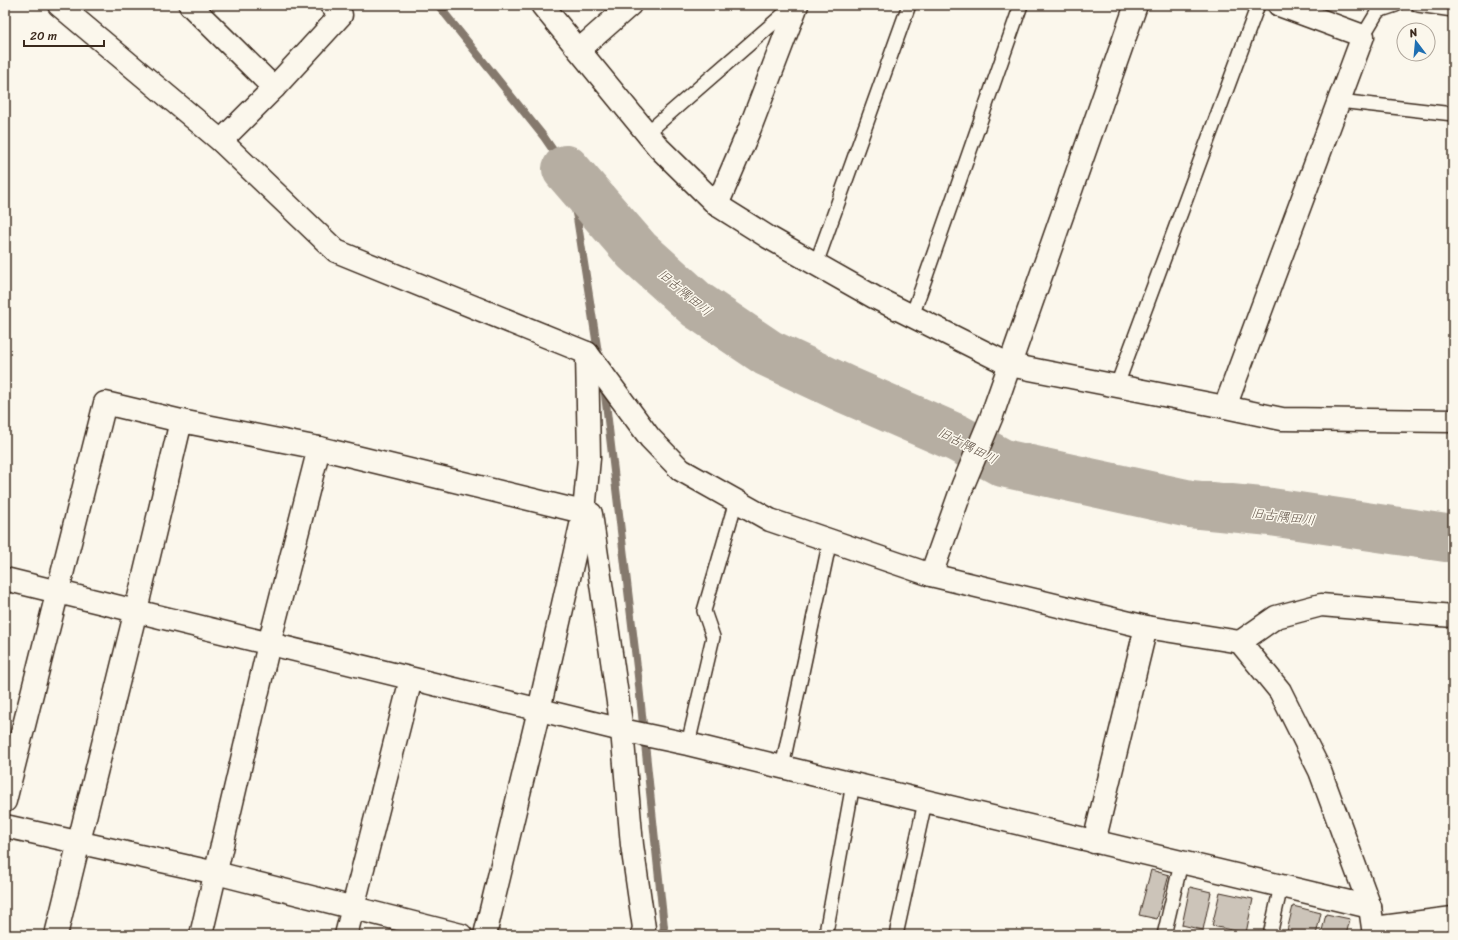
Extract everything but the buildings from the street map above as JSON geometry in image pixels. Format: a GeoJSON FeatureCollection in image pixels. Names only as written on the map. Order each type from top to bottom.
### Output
{"type":"FeatureCollection","features":[{"type":"Feature","properties":{"kind":"street"},"geometry":{"type":"LineString","coordinates":[[59,5],[221,141],[336,251],[587,353],[650,438],[682,470],[770,520],[931,575],[1146,627],[1240,642],[1280,691],[1320,771],[1372,923]]}},
{"type":"Feature","properties":{"kind":"street"},"geometry":{"type":"LineString","coordinates":[[190,5],[274,88]]}},
{"type":"Feature","properties":{"kind":"street"},"geometry":{"type":"LineString","coordinates":[[221,141],[274,88],[341,15],[332,5]]}},
{"type":"Feature","properties":{"kind":"street"},"geometry":{"type":"LineString","coordinates":[[542,5],[659,148],[717,205],[768,237],[874,298],[1010,365],[1117,385],[1282,419],[1453,421]]}},
{"type":"Feature","properties":{"kind":"street"},"geometry":{"type":"LineString","coordinates":[[579,50],[630,5]]}},
{"type":"Feature","properties":{"kind":"street"},"geometry":{"type":"LineString","coordinates":[[717,205],[750,128],[797,5]]}},
{"type":"Feature","properties":{"kind":"street"},"geometry":{"type":"LineString","coordinates":[[931,575],[963,485],[991,418],[1136,5]]}},
{"type":"Feature","properties":{"kind":"street"},"geometry":{"type":"LineString","coordinates":[[1225,407],[1363,36],[1280,5]]}},
{"type":"Feature","properties":{"kind":"street"},"geometry":{"type":"LineString","coordinates":[[485,935],[539,710],[584,512],[589,458],[587,353]]}},
{"type":"Feature","properties":{"kind":"street"},"geometry":{"type":"LineString","coordinates":[[5,801],[105,403],[181,421],[320,448],[591,514],[622,730],[632,845],[644,928],[642,935]]}},
{"type":"Feature","properties":{"kind":"street"},"geometry":{"type":"LineString","coordinates":[[56,935],[181,421]]}},
{"type":"Feature","properties":{"kind":"street"},"geometry":{"type":"LineString","coordinates":[[201,935],[269,644],[320,448]]}},
{"type":"Feature","properties":{"kind":"street"},"geometry":{"type":"LineString","coordinates":[[5,579],[622,730],[688,744],[1280,886],[1372,923],[1453,918]]}},
{"type":"Feature","properties":{"kind":"street"},"geometry":{"type":"LineString","coordinates":[[1240,642],[1276,617],[1320,604],[1453,616]]}},
{"type":"Feature","properties":{"kind":"street"},"geometry":{"type":"LineString","coordinates":[[1094,842],[1146,627]]}},
{"type":"Feature","properties":{"kind":"street"},"geometry":{"type":"LineString","coordinates":[[346,935],[411,679]]}},
{"type":"Feature","properties":{"kind":"street"},"geometry":{"type":"LineString","coordinates":[[5,826],[216,873],[461,935]]}},
{"type":"Feature","properties":{"kind":"lane"},"geometry":{"type":"LineString","coordinates":[[647,133],[794,5]]}},
{"type":"Feature","properties":{"kind":"lane"},"geometry":{"type":"LineString","coordinates":[[816,264],[909,5]]}},
{"type":"Feature","properties":{"kind":"lane"},"geometry":{"type":"LineString","coordinates":[[912,316],[1021,5]]}},
{"type":"Feature","properties":{"kind":"lane"},"geometry":{"type":"LineString","coordinates":[[1117,385],[1258,5]]}},
{"type":"Feature","properties":{"kind":"lane"},"geometry":{"type":"LineString","coordinates":[[1363,36],[1378,12],[1396,5]]}},
{"type":"Feature","properties":{"kind":"lane"},"geometry":{"type":"LineString","coordinates":[[1418,5],[1453,10]]}},
{"type":"Feature","properties":{"kind":"lane"},"geometry":{"type":"LineString","coordinates":[[1339,101],[1453,114]]}},
{"type":"Feature","properties":{"kind":"lane"},"geometry":{"type":"LineString","coordinates":[[688,744],[713,637],[704,611],[736,501]]}},
{"type":"Feature","properties":{"kind":"lane"},"geometry":{"type":"LineString","coordinates":[[782,767],[830,540]]}},
{"type":"Feature","properties":{"kind":"lane"},"geometry":{"type":"LineString","coordinates":[[826,927],[853,784]]}},
{"type":"Feature","properties":{"kind":"lane"},"geometry":{"type":"LineString","coordinates":[[896,935],[925,802]]}},
{"type":"Feature","properties":{"kind":"lane"},"geometry":{"type":"LineString","coordinates":[[1164,935],[1181,863]]}},
{"type":"Feature","properties":{"kind":"lane"},"geometry":{"type":"LineString","coordinates":[[1270,935],[1280,886]]}},
{"type":"Feature","properties":{"kind":"waterway"},"geometry":{"type":"LineString","coordinates":[[438,5],[544,137],[566,169],[577,218],[599,359]]}},
{"type":"Feature","properties":{"kind":"waterway","name":"旧古隅田川"},"geometry":{"type":"LineString","coordinates":[[566,169],[637,251],[697,305],[768,353],[847,390],[957,438],[1003,463],[1190,504],[1271,512],[1453,538]]}},
{"type":"Feature","properties":{"kind":"waterway"},"geometry":{"type":"LineString","coordinates":[[604,386],[638,676],[664,927],[662,935]]}}]}
